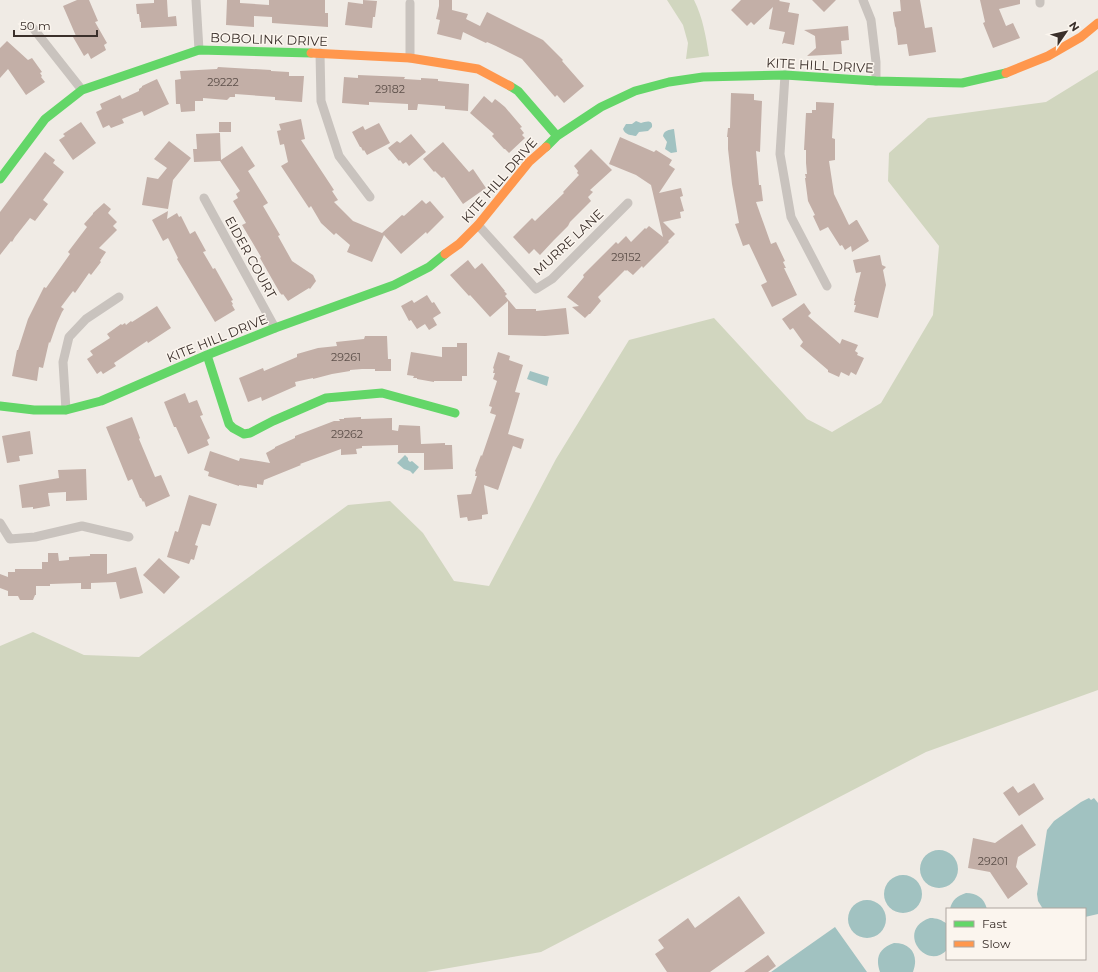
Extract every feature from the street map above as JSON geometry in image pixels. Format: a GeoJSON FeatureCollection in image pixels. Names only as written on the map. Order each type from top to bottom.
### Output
{"type":"FeatureCollection","features":[{"type":"Feature","properties":{"kind":"street"},"geometry":{"type":"LineString","coordinates":[[196,0],[199,50]]}},
{"type":"Feature","properties":{"kind":"street"},"geometry":{"type":"LineString","coordinates":[[863,0],[871,20],[876,62],[876,81]]}},
{"type":"Feature","properties":{"kind":"street"},"geometry":{"type":"LineString","coordinates":[[410,3],[410,58]]}},
{"type":"Feature","properties":{"kind":"street","name":"KITE HILL DRIVE"},"geometry":{"type":"LineString","coordinates":[[0,406],[34,410],[66,410],[101,401],[207,355],[275,328],[394,285],[429,267],[459,244],[478,225],[529,162],[557,136],[601,107],[635,91],[669,82],[703,76],[785,75],[876,81],[962,83],[1006,74],[1048,56],[1081,37],[1098,23]]}},
{"type":"Feature","properties":{"kind":"street"},"geometry":{"type":"LineString","coordinates":[[33,28],[82,90]]}},
{"type":"Feature","properties":{"kind":"street","name":"BOBOLINK DRIVE"},"geometry":{"type":"LineString","coordinates":[[0,179],[45,119],[82,90],[199,50],[320,53],[410,58],[478,69],[518,91],[557,136]]}},
{"type":"Feature","properties":{"kind":"street"},"geometry":{"type":"LineString","coordinates":[[320,53],[321,101],[339,156],[370,197]]}},
{"type":"Feature","properties":{"kind":"street"},"geometry":{"type":"LineString","coordinates":[[785,75],[780,154],[791,217],[827,286]]}},
{"type":"Feature","properties":{"kind":"street","name":"EIDER COURT"},"geometry":{"type":"LineString","coordinates":[[204,198],[275,328]]}},
{"type":"Feature","properties":{"kind":"street","name":"MURRE LANE"},"geometry":{"type":"LineString","coordinates":[[478,225],[536,290],[552,279],[628,203]]}},
{"type":"Feature","properties":{"kind":"street"},"geometry":{"type":"LineString","coordinates":[[66,410],[63,362],[69,338],[86,319],[119,297]]}},
{"type":"Feature","properties":{"kind":"street"},"geometry":{"type":"LineString","coordinates":[[207,355],[229,424],[244,434],[250,433],[273,421],[326,398],[382,393],[455,413]]}},
{"type":"Feature","properties":{"kind":"street"},"geometry":{"type":"LineString","coordinates":[[0,524],[10,539],[35,537],[82,526],[129,537]]}},
{"type":"Feature","properties":{"kind":"green space"},"geometry":{"type":"Polygon","coordinates":[[[667,0],[694,0],[702,21],[709,56],[686,59],[688,43],[683,25],[667,0]]]}},
{"type":"Feature","properties":{"kind":"green space"},"geometry":{"type":"Polygon","coordinates":[[[1098,70],[1098,690],[926,752],[541,952],[426,972],[0,972],[0,646],[33,632],[84,655],[139,657],[348,505],[390,501],[423,533],[454,581],[489,586],[556,459],[629,340],[714,318],[807,419],[832,432],[881,403],[933,315],[939,246],[888,181],[889,153],[928,118],[1046,102],[1098,70]]]}},
{"type":"Feature","properties":{"kind":"water"},"geometry":{"type":"Polygon","coordinates":[[[636,121],[641,123],[650,122],[652,127],[648,131],[639,132],[636,136],[625,132],[623,129],[626,124],[632,124],[636,121]]]}},
{"type":"Feature","properties":{"kind":"water"},"geometry":{"type":"Polygon","coordinates":[[[674,129],[677,152],[671,153],[665,149],[667,142],[663,136],[666,131],[674,129]]]}},
{"type":"Feature","properties":{"kind":"water"},"geometry":{"type":"Polygon","coordinates":[[[530,371],[549,377],[547,386],[527,379],[530,371]]]}},
{"type":"Feature","properties":{"kind":"water"},"geometry":{"type":"Polygon","coordinates":[[[405,455],[410,462],[412,461],[419,467],[413,474],[397,463],[405,455]]]}},
{"type":"Feature","properties":{"kind":"water"},"geometry":{"type":"Polygon","coordinates":[[[1089,798],[1091,800],[1094,798],[1098,803],[1098,914],[1086,917],[1086,908],[1042,908],[1038,901],[1037,894],[1047,830],[1054,821],[1089,798]]]}},
{"type":"Feature","properties":{"kind":"water"},"geometry":{"type":"Polygon","coordinates":[[[935,850],[943,850],[950,853],[955,858],[958,869],[955,880],[950,885],[943,888],[935,888],[928,885],[923,880],[920,873],[920,865],[923,858],[928,853],[935,850]]]}},
{"type":"Feature","properties":{"kind":"water"},"geometry":{"type":"Polygon","coordinates":[[[899,875],[907,875],[914,878],[919,883],[922,894],[919,905],[914,910],[907,913],[899,913],[892,910],[887,905],[884,898],[884,890],[887,883],[892,878],[899,875]]]}},
{"type":"Feature","properties":{"kind":"water"},"geometry":{"type":"Polygon","coordinates":[[[966,893],[977,895],[982,899],[987,908],[950,908],[955,899],[966,893]]]}},
{"type":"Feature","properties":{"kind":"water"},"geometry":{"type":"Polygon","coordinates":[[[863,900],[871,900],[878,903],[883,908],[886,919],[883,930],[878,935],[871,938],[863,938],[856,935],[851,930],[848,923],[848,915],[851,908],[856,903],[863,900]]]}},
{"type":"Feature","properties":{"kind":"water"},"geometry":{"type":"Polygon","coordinates":[[[930,918],[935,918],[946,923],[946,951],[939,955],[931,956],[923,953],[914,939],[915,931],[920,924],[930,918]]]}},
{"type":"Feature","properties":{"kind":"water"},"geometry":{"type":"Polygon","coordinates":[[[835,927],[867,972],[771,972],[835,927]]]}},
{"type":"Feature","properties":{"kind":"water"},"geometry":{"type":"Polygon","coordinates":[[[894,943],[905,945],[910,948],[915,961],[913,972],[880,972],[878,958],[885,948],[894,943]]]}},
{"type":"Feature","properties":{"kind":"building"},"geometry":{"type":"Polygon","coordinates":[[[77,0],[89,0],[98,21],[95,22],[107,43],[104,45],[106,50],[91,59],[88,53],[84,56],[73,37],[76,36],[63,6],[77,0]]]}},
{"type":"Feature","properties":{"kind":"building"},"geometry":{"type":"Polygon","coordinates":[[[154,0],[167,0],[168,17],[176,16],[177,26],[141,28],[141,22],[139,14],[137,14],[136,4],[154,3],[154,0]]]}},
{"type":"Feature","properties":{"kind":"building"},"geometry":{"type":"Polygon","coordinates":[[[227,0],[240,0],[240,3],[269,5],[269,0],[325,0],[325,13],[328,13],[328,27],[272,23],[272,17],[254,16],[254,27],[226,25],[227,0]]]}},
{"type":"Feature","properties":{"kind":"building"},"geometry":{"type":"Polygon","coordinates":[[[363,0],[377,1],[372,28],[345,25],[348,2],[363,4],[363,0]]]}},
{"type":"Feature","properties":{"kind":"building"},"geometry":{"type":"Polygon","coordinates":[[[439,0],[452,0],[452,10],[468,14],[466,19],[480,26],[487,12],[543,40],[563,60],[562,61],[584,86],[564,103],[557,95],[555,97],[522,59],[463,32],[461,40],[437,34],[440,20],[436,19],[439,0]]]}},
{"type":"Feature","properties":{"kind":"building"},"geometry":{"type":"Polygon","coordinates":[[[741,0],[780,0],[779,1],[790,3],[788,12],[799,14],[794,45],[782,44],[785,32],[769,29],[773,7],[754,25],[751,22],[747,26],[731,10],[741,0]]]}},
{"type":"Feature","properties":{"kind":"building"},"geometry":{"type":"Polygon","coordinates":[[[812,0],[836,0],[824,12],[812,0]]]}},
{"type":"Feature","properties":{"kind":"building"},"geometry":{"type":"Polygon","coordinates":[[[900,0],[920,0],[925,28],[932,27],[936,52],[909,56],[907,44],[898,45],[893,12],[901,11],[900,0]]]}},
{"type":"Feature","properties":{"kind":"building"},"geometry":{"type":"Polygon","coordinates":[[[980,0],[1020,0],[1020,4],[999,9],[1006,26],[1013,23],[1020,38],[993,48],[983,23],[985,22],[980,0]]]}},
{"type":"Feature","properties":{"kind":"building"},"geometry":{"type":"Polygon","coordinates":[[[848,26],[849,40],[841,41],[842,54],[807,56],[816,48],[815,36],[804,30],[848,26]]]}},
{"type":"Feature","properties":{"kind":"building"},"geometry":{"type":"Polygon","coordinates":[[[7,41],[28,60],[32,58],[42,72],[40,73],[42,76],[41,77],[45,82],[26,95],[8,69],[0,78],[0,48],[7,41]]]}},
{"type":"Feature","properties":{"kind":"building"},"geometry":{"type":"Polygon","coordinates":[[[218,67],[271,70],[289,72],[289,76],[304,76],[302,102],[275,100],[275,97],[235,94],[235,97],[230,97],[227,100],[203,98],[203,101],[195,101],[195,111],[181,112],[180,104],[176,104],[175,80],[181,79],[180,71],[217,69],[218,67]]]}},
{"type":"Feature","properties":{"kind":"building"},"geometry":{"type":"Polygon","coordinates":[[[358,75],[405,77],[404,79],[421,80],[421,78],[438,79],[438,81],[469,84],[468,111],[445,109],[445,106],[418,104],[417,110],[408,110],[408,104],[369,102],[369,105],[342,103],[344,77],[358,78],[358,75]]]}},
{"type":"Feature","properties":{"kind":"building"},"geometry":{"type":"Polygon","coordinates":[[[157,79],[169,104],[144,116],[142,111],[122,119],[124,123],[111,128],[109,125],[103,128],[96,112],[102,109],[100,104],[120,95],[122,99],[139,91],[142,86],[157,79]]]}},
{"type":"Feature","properties":{"kind":"building"},"geometry":{"type":"Polygon","coordinates":[[[731,93],[754,94],[754,100],[762,101],[760,152],[756,151],[759,185],[761,185],[763,201],[756,202],[771,244],[776,242],[785,261],[783,262],[786,268],[784,268],[797,295],[772,307],[761,285],[767,282],[749,244],[743,246],[735,224],[739,223],[732,184],[727,137],[728,128],[730,128],[731,93]]]}},
{"type":"Feature","properties":{"kind":"building"},"geometry":{"type":"Polygon","coordinates":[[[484,96],[492,103],[495,99],[499,102],[522,127],[520,128],[524,133],[522,135],[525,138],[509,153],[492,136],[494,134],[470,113],[484,96]]]}},
{"type":"Feature","properties":{"kind":"building"},"geometry":{"type":"Polygon","coordinates":[[[816,102],[834,103],[832,138],[835,139],[835,160],[829,161],[834,194],[849,225],[857,220],[869,241],[852,252],[851,246],[845,250],[842,245],[840,246],[828,227],[820,231],[813,216],[815,215],[808,201],[805,178],[805,174],[807,174],[806,150],[804,150],[806,113],[812,113],[812,110],[816,110],[816,102]]]}},
{"type":"Feature","properties":{"kind":"building"},"geometry":{"type":"Polygon","coordinates":[[[301,119],[305,139],[301,140],[334,190],[332,191],[338,200],[334,202],[353,221],[382,233],[422,200],[426,204],[430,201],[444,217],[427,234],[426,232],[401,254],[384,235],[372,262],[347,252],[350,245],[336,233],[334,235],[321,223],[311,206],[309,208],[281,166],[288,162],[284,144],[280,145],[277,131],[281,130],[279,124],[301,119]]]}},
{"type":"Feature","properties":{"kind":"building"},"geometry":{"type":"Polygon","coordinates":[[[81,122],[96,143],[73,160],[59,140],[65,136],[63,134],[81,122]]]}},
{"type":"Feature","properties":{"kind":"building"},"geometry":{"type":"Polygon","coordinates":[[[219,122],[231,122],[231,132],[219,132],[219,122]]]}},
{"type":"Feature","properties":{"kind":"building"},"geometry":{"type":"Polygon","coordinates":[[[379,123],[390,143],[367,155],[360,147],[352,132],[363,126],[365,130],[379,123]]]}},
{"type":"Feature","properties":{"kind":"building"},"geometry":{"type":"Polygon","coordinates":[[[220,133],[221,160],[242,146],[255,166],[248,171],[268,203],[263,206],[280,235],[278,236],[292,261],[313,275],[316,281],[310,289],[309,288],[288,301],[283,294],[282,295],[280,293],[242,225],[246,223],[233,201],[238,198],[236,194],[240,191],[220,161],[194,162],[193,149],[197,149],[196,134],[220,133]]]}},
{"type":"Feature","properties":{"kind":"building"},"geometry":{"type":"Polygon","coordinates":[[[411,134],[426,152],[409,166],[406,162],[403,164],[400,160],[399,161],[388,148],[397,141],[400,143],[411,134]]]}},
{"type":"Feature","properties":{"kind":"building"},"geometry":{"type":"Polygon","coordinates":[[[620,137],[654,152],[656,150],[672,160],[669,165],[675,169],[659,193],[681,188],[683,196],[680,197],[684,211],[680,212],[681,218],[663,222],[675,234],[668,241],[669,242],[643,268],[642,266],[633,275],[625,270],[598,297],[601,301],[585,318],[572,307],[579,306],[567,297],[584,277],[583,275],[616,242],[618,244],[626,236],[631,242],[649,226],[663,237],[651,185],[636,175],[609,164],[620,137]]]}},
{"type":"Feature","properties":{"kind":"building"},"geometry":{"type":"Polygon","coordinates":[[[169,141],[191,158],[173,180],[168,209],[142,205],[147,177],[158,179],[167,168],[154,159],[169,141]]]}},
{"type":"Feature","properties":{"kind":"building"},"geometry":{"type":"Polygon","coordinates":[[[443,142],[469,172],[473,169],[486,188],[463,204],[444,177],[442,178],[435,171],[434,172],[423,159],[443,142]]]}},
{"type":"Feature","properties":{"kind":"building"},"geometry":{"type":"Polygon","coordinates":[[[591,149],[612,170],[590,190],[593,192],[588,197],[591,201],[540,255],[534,249],[529,254],[513,237],[532,218],[535,221],[564,193],[563,192],[579,175],[574,166],[591,149]]]}},
{"type":"Feature","properties":{"kind":"building"},"geometry":{"type":"Polygon","coordinates":[[[45,152],[55,160],[53,163],[64,172],[43,200],[48,204],[35,221],[30,218],[0,255],[0,212],[45,152]]]}},
{"type":"Feature","properties":{"kind":"building"},"geometry":{"type":"Polygon","coordinates":[[[104,203],[111,209],[108,213],[117,222],[113,226],[117,230],[99,248],[106,252],[100,261],[101,262],[91,275],[89,273],[75,293],[73,291],[61,307],[64,309],[50,343],[49,342],[43,368],[39,367],[37,381],[12,376],[17,350],[28,319],[44,287],[46,288],[70,254],[68,252],[87,227],[84,224],[104,203]]]}},
{"type":"Feature","properties":{"kind":"building"},"geometry":{"type":"Polygon","coordinates":[[[168,211],[167,219],[177,213],[179,217],[181,216],[190,234],[195,231],[206,251],[203,252],[213,269],[215,268],[233,300],[231,301],[235,310],[215,322],[177,259],[178,258],[168,238],[163,241],[152,220],[168,211]]]}},
{"type":"Feature","properties":{"kind":"building"},"geometry":{"type":"Polygon","coordinates":[[[880,255],[882,265],[886,267],[883,270],[886,285],[878,318],[854,312],[856,305],[854,305],[854,301],[861,272],[856,273],[853,260],[880,255]]]}},
{"type":"Feature","properties":{"kind":"building"},"geometry":{"type":"Polygon","coordinates":[[[468,260],[475,269],[482,263],[505,291],[507,294],[505,296],[516,309],[536,309],[536,311],[566,308],[569,334],[545,336],[508,335],[508,301],[490,317],[450,275],[468,260]]]}},
{"type":"Feature","properties":{"kind":"building"},"geometry":{"type":"Polygon","coordinates":[[[427,295],[432,303],[434,302],[441,313],[433,318],[437,325],[429,330],[425,324],[417,329],[411,320],[409,321],[401,306],[412,300],[414,303],[427,295]]]}},
{"type":"Feature","properties":{"kind":"building"},"geometry":{"type":"Polygon","coordinates":[[[804,303],[811,313],[808,316],[840,344],[842,339],[858,345],[855,351],[858,353],[857,355],[864,358],[856,375],[851,372],[849,376],[841,372],[839,377],[828,372],[828,370],[800,346],[803,342],[793,328],[790,330],[782,319],[804,303]]]}},
{"type":"Feature","properties":{"kind":"building"},"geometry":{"type":"Polygon","coordinates":[[[157,306],[171,328],[148,343],[147,341],[114,363],[116,366],[103,374],[101,371],[97,374],[87,359],[93,355],[90,351],[110,338],[107,334],[121,324],[122,325],[125,323],[126,325],[131,321],[132,322],[157,306]]]}},
{"type":"Feature","properties":{"kind":"building"},"geometry":{"type":"Polygon","coordinates":[[[365,336],[387,336],[388,359],[391,359],[391,371],[375,371],[375,369],[350,370],[313,378],[295,382],[296,386],[262,401],[261,397],[248,402],[239,378],[263,368],[264,371],[297,357],[297,354],[318,348],[337,346],[336,342],[364,339],[365,336]]]}},
{"type":"Feature","properties":{"kind":"building"},"geometry":{"type":"Polygon","coordinates":[[[457,343],[467,343],[467,376],[462,376],[462,381],[434,382],[413,378],[414,376],[407,375],[411,352],[442,357],[442,347],[457,347],[457,343]]]}},
{"type":"Feature","properties":{"kind":"building"},"geometry":{"type":"Polygon","coordinates":[[[498,352],[510,356],[509,360],[523,365],[515,392],[520,393],[508,434],[524,439],[521,449],[513,446],[498,490],[484,485],[488,514],[482,515],[482,519],[468,521],[467,517],[460,518],[457,495],[471,494],[477,476],[475,476],[475,471],[481,455],[482,456],[496,415],[490,413],[492,407],[489,406],[497,381],[493,379],[495,373],[493,373],[493,368],[498,352]]]}},
{"type":"Feature","properties":{"kind":"building"},"geometry":{"type":"Polygon","coordinates":[[[185,393],[189,403],[197,400],[203,415],[200,416],[210,438],[207,440],[209,445],[188,454],[176,427],[174,427],[164,402],[185,393]]]}},
{"type":"Feature","properties":{"kind":"building"},"geometry":{"type":"Polygon","coordinates":[[[132,417],[140,438],[139,439],[155,477],[161,475],[170,496],[146,507],[144,501],[143,502],[140,498],[132,479],[128,481],[106,427],[132,417]]]}},
{"type":"Feature","properties":{"kind":"building"},"geometry":{"type":"Polygon","coordinates":[[[361,417],[361,419],[392,418],[392,430],[398,431],[399,425],[420,426],[421,444],[445,443],[445,445],[452,445],[453,469],[424,470],[424,453],[398,453],[398,445],[362,446],[362,448],[356,449],[357,454],[341,455],[341,449],[300,464],[301,465],[264,480],[263,485],[257,484],[257,488],[239,486],[208,476],[209,472],[204,470],[210,451],[239,461],[240,458],[270,463],[266,453],[295,438],[295,436],[334,421],[340,421],[339,419],[361,417]]]}},
{"type":"Feature","properties":{"kind":"building"},"geometry":{"type":"Polygon","coordinates":[[[30,431],[33,454],[19,456],[20,461],[7,463],[2,436],[30,431]]]}},
{"type":"Feature","properties":{"kind":"building"},"geometry":{"type":"Polygon","coordinates":[[[86,469],[87,500],[66,501],[66,492],[48,493],[50,506],[33,509],[33,507],[22,508],[19,485],[59,478],[58,470],[86,469]]]}},
{"type":"Feature","properties":{"kind":"building"},"geometry":{"type":"Polygon","coordinates":[[[189,495],[217,504],[210,526],[202,524],[195,545],[198,546],[194,560],[191,559],[189,564],[167,557],[175,531],[178,532],[189,495]]]}},
{"type":"Feature","properties":{"kind":"building"},"geometry":{"type":"Polygon","coordinates":[[[48,553],[58,553],[59,561],[69,560],[69,557],[90,556],[90,554],[107,554],[107,574],[136,567],[143,593],[120,599],[116,582],[91,583],[91,589],[81,589],[81,583],[50,584],[50,586],[36,586],[36,595],[33,600],[20,600],[18,596],[8,596],[8,591],[0,588],[0,574],[8,577],[8,572],[15,572],[15,569],[42,569],[42,562],[48,562],[48,553]]]}},
{"type":"Feature","properties":{"kind":"building"},"geometry":{"type":"Polygon","coordinates":[[[159,558],[180,577],[164,594],[143,575],[159,558]]]}},
{"type":"Feature","properties":{"kind":"building"},"geometry":{"type":"Polygon","coordinates":[[[1034,783],[1044,799],[1019,816],[1003,793],[1013,786],[1018,793],[1034,783]]]}},
{"type":"Feature","properties":{"kind":"building"},"geometry":{"type":"Polygon","coordinates":[[[1022,824],[1036,845],[1018,857],[1016,867],[1028,884],[1008,899],[990,872],[968,868],[973,838],[995,843],[1022,824]]]}},
{"type":"Feature","properties":{"kind":"building"},"geometry":{"type":"Polygon","coordinates":[[[739,896],[765,933],[710,972],[667,972],[655,954],[664,948],[658,940],[688,918],[695,928],[739,896]]]}},
{"type":"Feature","properties":{"kind":"building"},"geometry":{"type":"Polygon","coordinates":[[[768,955],[776,966],[768,972],[744,972],[768,955]]]}},
{"type":"Feature","properties":{"kind":"traffic: fast"},"geometry":{"type":"LineString","coordinates":[[0,179],[45,119],[82,90],[199,50],[311,53]]}},
{"type":"Feature","properties":{"kind":"traffic: fast"},"geometry":{"type":"LineString","coordinates":[[546,147],[557,136],[601,107],[635,91],[669,82],[703,77],[785,75],[876,81],[962,83],[1006,73]]}},
{"type":"Feature","properties":{"kind":"traffic: fast"},"geometry":{"type":"LineString","coordinates":[[510,86],[518,91],[557,136]]}},
{"type":"Feature","properties":{"kind":"traffic: fast"},"geometry":{"type":"LineString","coordinates":[[0,406],[34,410],[66,410],[101,401],[207,355],[275,328],[394,285],[429,267],[445,254]]}},
{"type":"Feature","properties":{"kind":"traffic: fast"},"geometry":{"type":"LineString","coordinates":[[207,355],[229,424],[244,434],[250,433],[273,421],[326,398],[382,393],[455,413]]}},
{"type":"Feature","properties":{"kind":"traffic: slow"},"geometry":{"type":"LineString","coordinates":[[1006,73],[1048,56],[1081,37],[1098,23]]}},
{"type":"Feature","properties":{"kind":"traffic: slow"},"geometry":{"type":"LineString","coordinates":[[311,53],[410,58],[478,69],[510,86]]}},
{"type":"Feature","properties":{"kind":"traffic: slow"},"geometry":{"type":"LineString","coordinates":[[445,254],[459,244],[478,225],[529,162],[546,147]]}}]}
